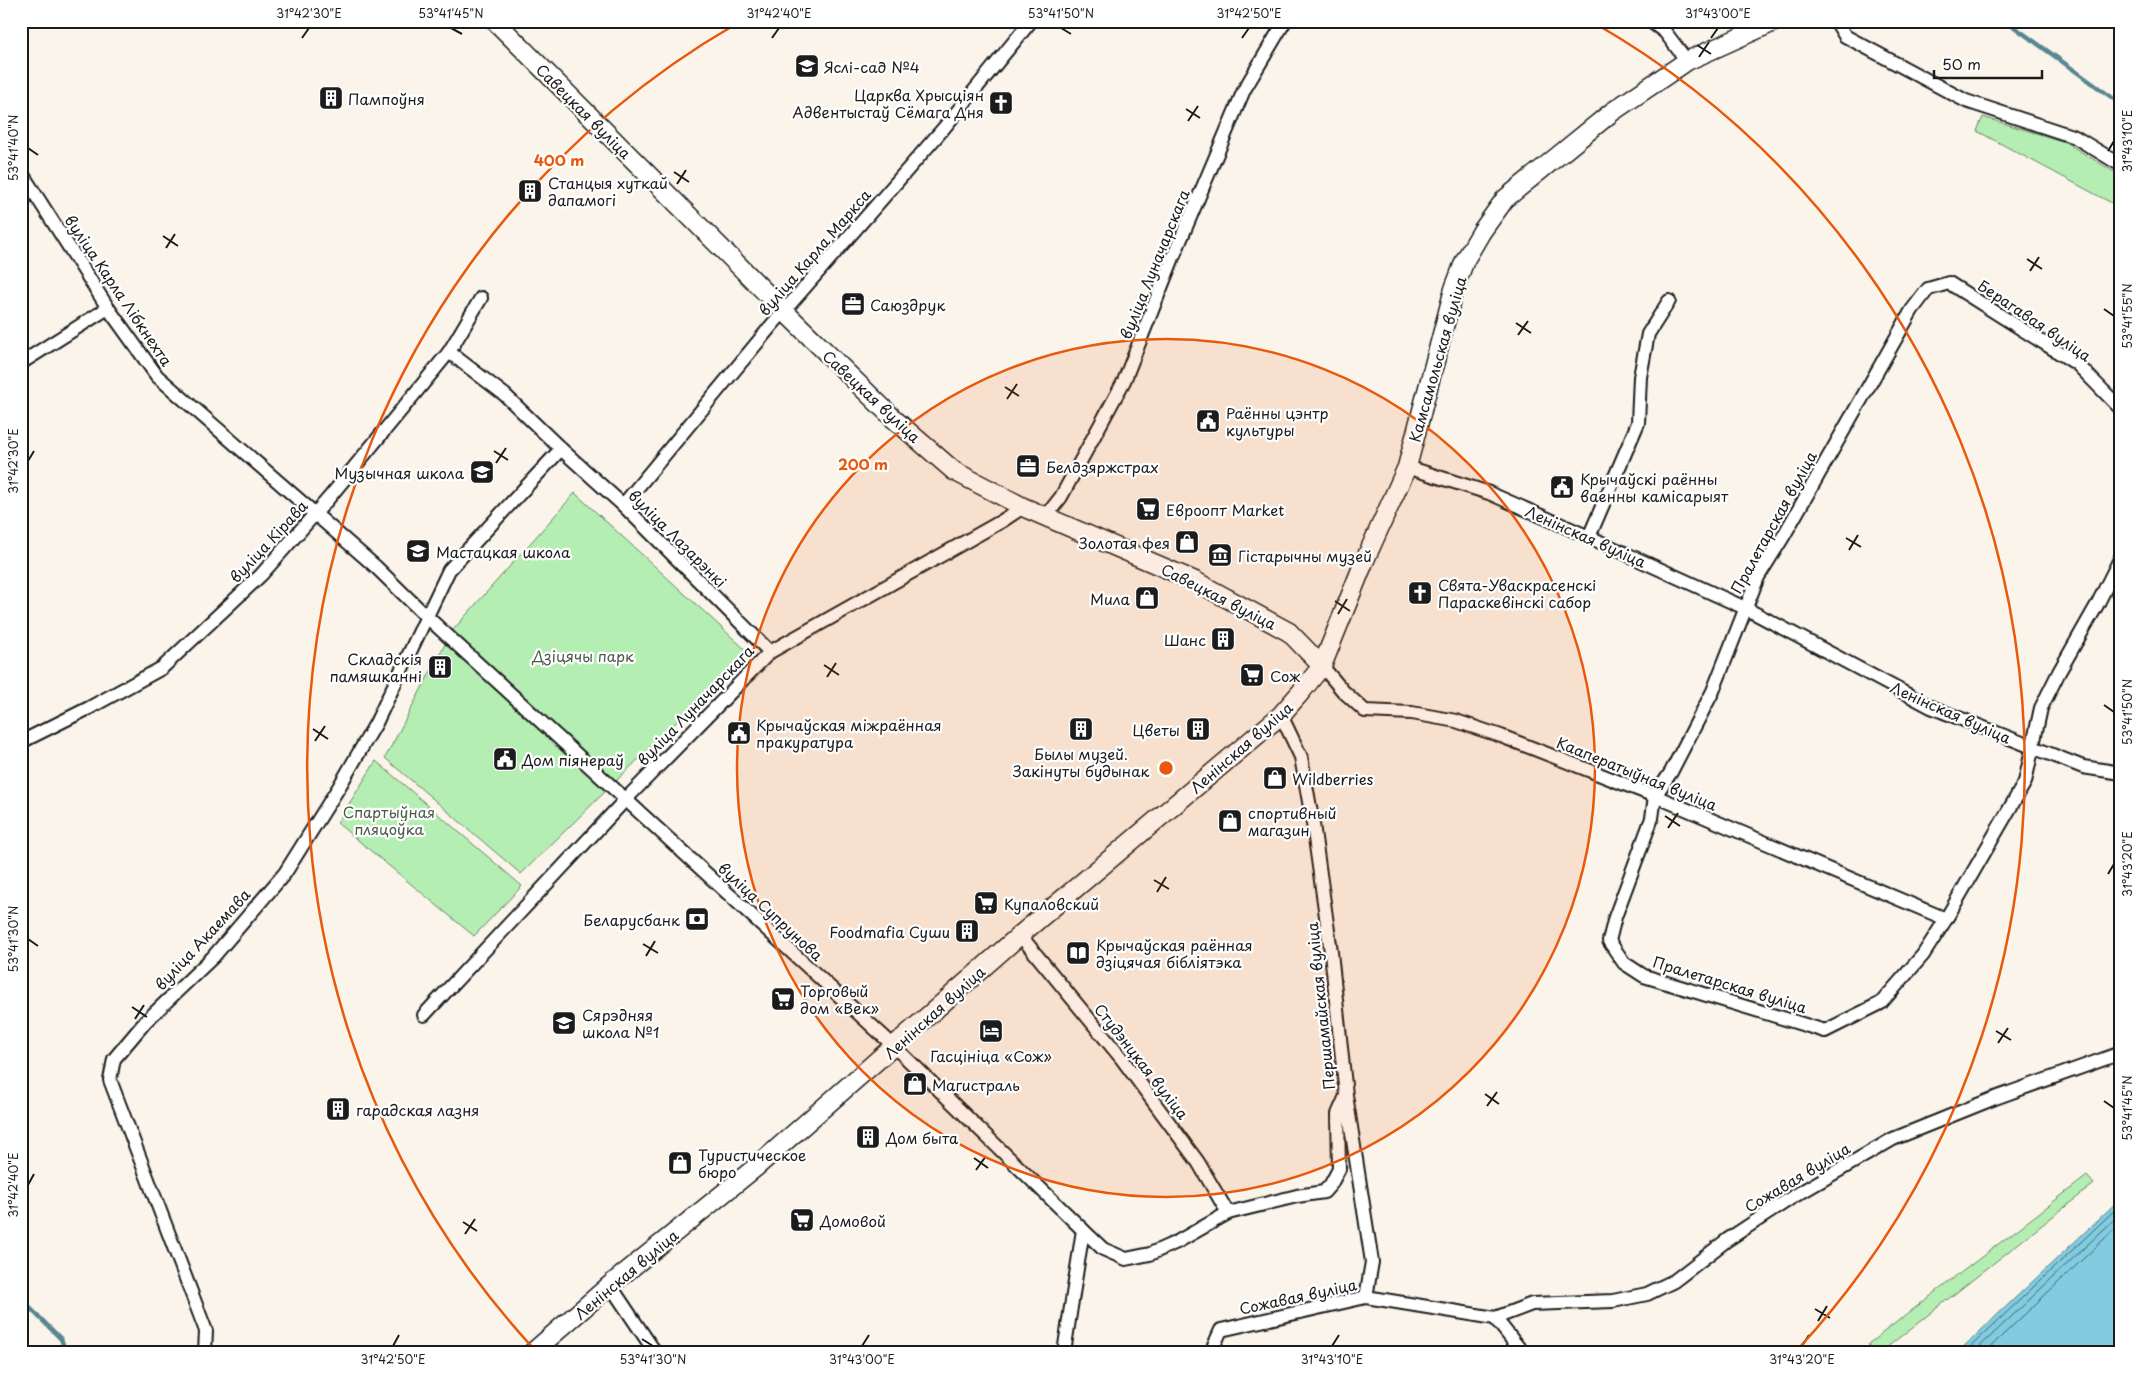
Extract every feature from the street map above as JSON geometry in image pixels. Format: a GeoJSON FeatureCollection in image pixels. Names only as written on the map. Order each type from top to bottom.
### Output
{"type":"FeatureCollection","features":[{"type":"Feature","properties":{"kind":"main road","name":"Савецкая вуліца"},"geometry":{"type":"LineString","coordinates":[[495,21],[895,420],[954,471],[1023,507],[1195,581],[1289,632],[1311,652],[1322,666]]}},
{"type":"Feature","properties":{"kind":"main road","name":"Камсамольская вуліца"},"geometry":{"type":"LineString","coordinates":[[1407,467],[1454,289],[1465,260],[1482,231],[1505,199],[1612,112],[1687,61],[1776,21]]}},
{"type":"Feature","properties":{"kind":"main road","name":"Ленінская вуліца"},"geometry":{"type":"LineString","coordinates":[[533,1352],[610,1285],[756,1167],[895,1047],[1020,935],[1281,715],[1322,666],[1364,562],[1407,467]]}},
{"type":"Feature","properties":{"kind":"street","name":"вуліца Карла Маркса"},"geometry":{"type":"LineString","coordinates":[[623,505],[784,311],[943,129],[1031,21]]}},
{"type":"Feature","properties":{"kind":"street","name":"вуліца Луначарскага"},"geometry":{"type":"LineString","coordinates":[[1046,516],[1061,496],[1124,382],[1172,260],[1244,90],[1285,21]]}},
{"type":"Feature","properties":{"kind":"street"},"geometry":{"type":"LineString","coordinates":[[1650,21],[1664,32],[1687,61]]}},
{"type":"Feature","properties":{"kind":"street"},"geometry":{"type":"LineString","coordinates":[[1836,21],[1846,36],[1966,101],[2075,137],[2121,165]]}},
{"type":"Feature","properties":{"kind":"street","name":"вуліца Карла Лібкнехта"},"geometry":{"type":"LineString","coordinates":[[21,172],[108,308],[157,376],[376,567],[426,616]]}},
{"type":"Feature","properties":{"kind":"street","name":"Берагавая вуліца"},"geometry":{"type":"LineString","coordinates":[[1949,283],[2077,364],[2121,409]]}},
{"type":"Feature","properties":{"kind":"street","name":"Пралетарская вуліца"},"geometry":{"type":"LineString","coordinates":[[1949,283],[1928,289],[1912,310],[1783,537],[1758,577],[1714,691],[1671,772],[1655,796],[1652,818],[1615,917],[1609,941],[1624,963],[1644,976],[1826,1030],[1881,1003],[1923,955],[2025,782],[2031,748],[2042,708],[2059,672],[2097,606],[2121,557]]}},
{"type":"Feature","properties":{"kind":"street","name":"вуліца Кірава"},"geometry":{"type":"LineString","coordinates":[[21,742],[162,668],[261,575],[315,514],[449,352],[481,298]]}},
{"type":"Feature","properties":{"kind":"street"},"geometry":{"type":"LineString","coordinates":[[1589,537],[1638,423],[1640,377],[1648,334],[1669,301]]}},
{"type":"Feature","properties":{"kind":"street"},"geometry":{"type":"LineString","coordinates":[[21,363],[108,308]]}},
{"type":"Feature","properties":{"kind":"street","name":"вуліца Лазарэнкі"},"geometry":{"type":"LineString","coordinates":[[449,352],[505,395],[623,505],[770,652]]}},
{"type":"Feature","properties":{"kind":"street","name":"вуліца Акаемава"},"geometry":{"type":"LineString","coordinates":[[205,1352],[206,1332],[110,1080],[114,1059],[146,1021],[213,957],[285,873],[339,787],[376,723],[449,570],[561,449]]}},
{"type":"Feature","properties":{"kind":"street","name":"Ленінская вуліца"},"geometry":{"type":"LineString","coordinates":[[1407,467],[1489,493],[1745,608],[1931,707],[2083,768],[2121,773]]}},
{"type":"Feature","properties":{"kind":"street","name":"вуліца Луначарскага"},"geometry":{"type":"LineString","coordinates":[[424,1015],[626,799],[770,652],[1002,521],[1023,507]]}},
{"type":"Feature","properties":{"kind":"street","name":"вуліца Супрунова"},"geometry":{"type":"LineString","coordinates":[[426,616],[895,1047],[1103,1249],[1126,1259],[1150,1254],[1177,1242],[1228,1213],[1297,1196],[1324,1192],[1339,1169],[1338,1114],[1346,1095]]}},
{"type":"Feature","properties":{"kind":"street","name":"Кааператыўная вуліца"},"geometry":{"type":"LineString","coordinates":[[1322,666],[1343,691],[1365,711],[1412,713],[1456,721],[1500,736],[1655,796],[1946,918]]}},
{"type":"Feature","properties":{"kind":"street","name":"Першамайская вуліца"},"geometry":{"type":"LineString","coordinates":[[1281,715],[1301,757],[1311,814],[1331,952],[1346,1095],[1372,1262],[1366,1297]]}},
{"type":"Feature","properties":{"kind":"street","name":"Студэнцкая вуліца"},"geometry":{"type":"LineString","coordinates":[[1020,935],[1122,1059],[1198,1162],[1228,1213]]}},
{"type":"Feature","properties":{"kind":"street","name":"Сожавая вуліца"},"geometry":{"type":"LineString","coordinates":[[1211,1352],[1221,1330],[1366,1297],[1495,1318],[1532,1304],[1613,1301],[1646,1294],[1674,1281],[1727,1240],[1790,1198],[1894,1138],[2004,1094],[2121,1054]]}},
{"type":"Feature","properties":{"kind":"street"},"geometry":{"type":"LineString","coordinates":[[1064,1352],[1083,1230]]}},
{"type":"Feature","properties":{"kind":"street"},"geometry":{"type":"LineString","coordinates":[[610,1285],[655,1352]]}},
{"type":"Feature","properties":{"kind":"street"},"geometry":{"type":"LineString","coordinates":[[1495,1318],[1522,1352]]}},
{"type":"Feature","properties":{"kind":"green space"},"geometry":{"type":"Polygon","coordinates":[[[1983,117],[2065,142],[2121,176],[2121,208],[1977,131],[1983,117]]]}},
{"type":"Feature","properties":{"kind":"green space","name":"Дзіцячы парк"},"geometry":{"type":"Polygon","coordinates":[[[575,493],[748,652],[521,874],[385,758],[452,631],[575,493]]]}},
{"type":"Feature","properties":{"kind":"green space","name":"Спартыўная пляцоўка"},"geometry":{"type":"Polygon","coordinates":[[[376,761],[522,886],[474,936],[337,823],[376,761]]]}},
{"type":"Feature","properties":{"kind":"green space"},"geometry":{"type":"Polygon","coordinates":[[[2087,1176],[2094,1184],[1881,1352],[1872,1352],[1868,1344],[2087,1176]]]}},
{"type":"Feature","properties":{"kind":"water"},"geometry":{"type":"Polygon","coordinates":[[[2121,1198],[2121,1352],[1958,1352],[2121,1198]]]}},
{"type":"Feature","properties":{"kind":"waterway"},"geometry":{"type":"LineString","coordinates":[[2006,21],[2121,104]]}},
{"type":"Feature","properties":{"kind":"waterway"},"geometry":{"type":"LineString","coordinates":[[21,1299],[61,1339],[66,1352]]}},
{"type":"Feature","properties":{"kind":"place","name":"Яслі-сад №4"},"geometry":{"type":"Point","coordinates":[807,66]}},
{"type":"Feature","properties":{"kind":"place","name":"Пампоўня"},"geometry":{"type":"Point","coordinates":[331,98]}},
{"type":"Feature","properties":{"kind":"place","name":"Царква Хрысціян Адвентыстаў Сёмага Дня"},"geometry":{"type":"Point","coordinates":[1001,103]}},
{"type":"Feature","properties":{"kind":"place","name":"Станцыя хуткай дапамогі"},"geometry":{"type":"Point","coordinates":[530,191]}},
{"type":"Feature","properties":{"kind":"place","name":"Саюздрук"},"geometry":{"type":"Point","coordinates":[853,304]}},
{"type":"Feature","properties":{"kind":"place","name":"Раённы цэнтр культуры"},"geometry":{"type":"Point","coordinates":[1208,421]}},
{"type":"Feature","properties":{"kind":"place","name":"Белдзяржстрах"},"geometry":{"type":"Point","coordinates":[1028,466]}},
{"type":"Feature","properties":{"kind":"place","name":"Музычная школа"},"geometry":{"type":"Point","coordinates":[482,472]}},
{"type":"Feature","properties":{"kind":"place","name":"Крычаўскі раённы ваенны камісарыят"},"geometry":{"type":"Point","coordinates":[1562,487]}},
{"type":"Feature","properties":{"kind":"place","name":"Евроопт Market"},"geometry":{"type":"Point","coordinates":[1148,509]}},
{"type":"Feature","properties":{"kind":"place","name":"Золотая фея"},"geometry":{"type":"Point","coordinates":[1187,542]}},
{"type":"Feature","properties":{"kind":"place","name":"Мастацкая школа"},"geometry":{"type":"Point","coordinates":[418,551]}},
{"type":"Feature","properties":{"kind":"place","name":"Гістарычны музей"},"geometry":{"type":"Point","coordinates":[1220,555]}},
{"type":"Feature","properties":{"kind":"place","name":"Свята-Уваскрасенскі Параскевінскі сабор"},"geometry":{"type":"Point","coordinates":[1420,593]}},
{"type":"Feature","properties":{"kind":"place","name":"Мила"},"geometry":{"type":"Point","coordinates":[1147,598]}},
{"type":"Feature","properties":{"kind":"place","name":"Шанс"},"geometry":{"type":"Point","coordinates":[1223,639]}},
{"type":"Feature","properties":{"kind":"place","name":"Складскія памяшканні"},"geometry":{"type":"Point","coordinates":[440,667]}},
{"type":"Feature","properties":{"kind":"place","name":"Сож"},"geometry":{"type":"Point","coordinates":[1252,675]}},
{"type":"Feature","properties":{"kind":"place","name":"Былы музей. Закінуты будынак"},"geometry":{"type":"Point","coordinates":[1081,729]}},
{"type":"Feature","properties":{"kind":"place","name":"Цветы"},"geometry":{"type":"Point","coordinates":[1198,729]}},
{"type":"Feature","properties":{"kind":"place","name":"Крычаўская міжраённая пракуратура"},"geometry":{"type":"Point","coordinates":[739,733]}},
{"type":"Feature","properties":{"kind":"place","name":"Дом піянераў"},"geometry":{"type":"Point","coordinates":[505,759]}},
{"type":"Feature","properties":{"kind":"place","name":"Wildberries"},"geometry":{"type":"Point","coordinates":[1275,778]}},
{"type":"Feature","properties":{"kind":"place","name":"спортивный магазин"},"geometry":{"type":"Point","coordinates":[1230,821]}},
{"type":"Feature","properties":{"kind":"place","name":"Купаловский"},"geometry":{"type":"Point","coordinates":[986,903]}},
{"type":"Feature","properties":{"kind":"place","name":"Беларусбанк"},"geometry":{"type":"Point","coordinates":[697,919]}},
{"type":"Feature","properties":{"kind":"place","name":"Foodmafia Суши"},"geometry":{"type":"Point","coordinates":[967,931]}},
{"type":"Feature","properties":{"kind":"place","name":"Крычаўская раённая дзіцячая бібліятэка"},"geometry":{"type":"Point","coordinates":[1078,953]}},
{"type":"Feature","properties":{"kind":"place","name":"Торговый дом «Век»"},"geometry":{"type":"Point","coordinates":[783,999]}},
{"type":"Feature","properties":{"kind":"place","name":"Сярэдняя школа №1"},"geometry":{"type":"Point","coordinates":[564,1023]}},
{"type":"Feature","properties":{"kind":"place","name":"Гасцініца «Сож»"},"geometry":{"type":"Point","coordinates":[991,1031]}},
{"type":"Feature","properties":{"kind":"place","name":"Магистраль"},"geometry":{"type":"Point","coordinates":[915,1084]}},
{"type":"Feature","properties":{"kind":"place","name":"гарадская лазня"},"geometry":{"type":"Point","coordinates":[338,1109]}},
{"type":"Feature","properties":{"kind":"place","name":"Дом быта"},"geometry":{"type":"Point","coordinates":[868,1137]}},
{"type":"Feature","properties":{"kind":"place","name":"Туристическое бюро"},"geometry":{"type":"Point","coordinates":[680,1163]}},
{"type":"Feature","properties":{"kind":"place","name":"Домовой"},"geometry":{"type":"Point","coordinates":[802,1220]}}]}
